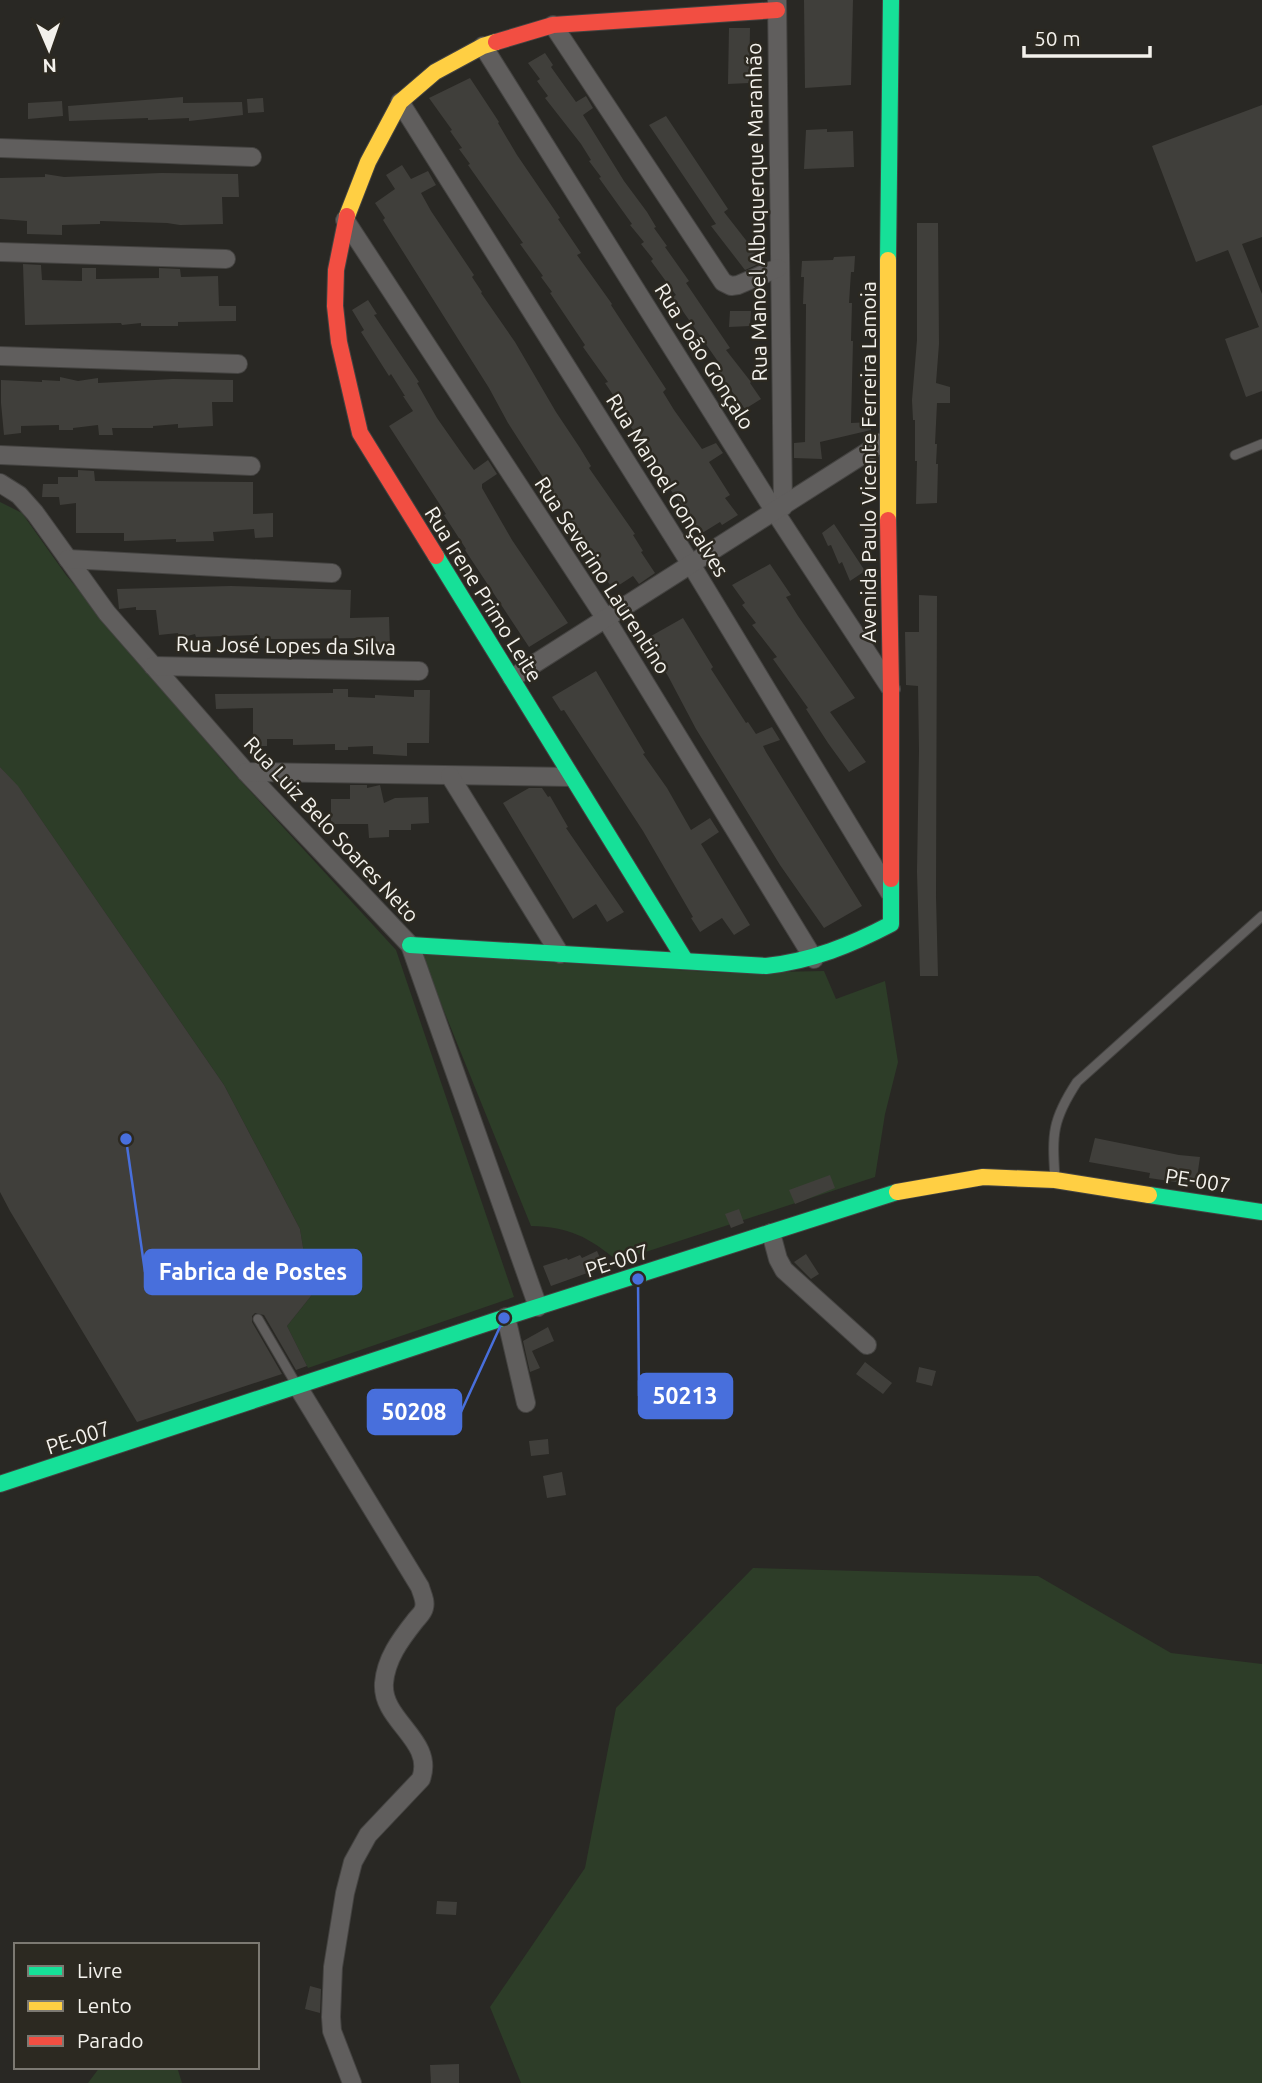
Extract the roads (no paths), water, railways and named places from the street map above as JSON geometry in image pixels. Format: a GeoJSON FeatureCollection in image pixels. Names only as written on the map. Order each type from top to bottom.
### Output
{"type":"FeatureCollection","features":[{"type":"Feature","properties":{"kind":"street"},"geometry":{"type":"LineString","coordinates":[[691,15],[704,0]]}},
{"type":"Feature","properties":{"kind":"street","name":"Avenida Paulo Vicente Ferreira Lamoia"},"geometry":{"type":"LineString","coordinates":[[814,959],[851,946],[891,924],[891,689],[886,440],[891,0]]}},
{"type":"Feature","properties":{"kind":"street"},"geometry":{"type":"LineString","coordinates":[[400,102],[435,72],[483,46],[553,25],[691,15],[777,5]]}},
{"type":"Feature","properties":{"kind":"street","name":"Rua Manoel Albuquerque Maranhão"},"geometry":{"type":"LineString","coordinates":[[777,5],[779,510]]}},
{"type":"Feature","properties":{"kind":"street"},"geometry":{"type":"LineString","coordinates":[[553,25],[723,282],[731,286],[738,285],[778,268]]}},
{"type":"Feature","properties":{"kind":"street","name":"Rua João Gonçalo"},"geometry":{"type":"LineString","coordinates":[[483,46],[891,689]]}},
{"type":"Feature","properties":{"kind":"street","name":"Rua Irene Primo Leite"},"geometry":{"type":"LineString","coordinates":[[400,102],[368,162],[345,220],[336,270],[335,306],[339,342],[360,433],[685,960]]}},
{"type":"Feature","properties":{"kind":"street","name":"Rua Manoel Gonçalves"},"geometry":{"type":"LineString","coordinates":[[400,102],[692,566],[892,896]]}},
{"type":"Feature","properties":{"kind":"street"},"geometry":{"type":"LineString","coordinates":[[0,148],[252,157]]}},
{"type":"Feature","properties":{"kind":"street","name":"Rua Severino Laurentino"},"geometry":{"type":"LineString","coordinates":[[345,220],[606,619],[814,959]]}},
{"type":"Feature","properties":{"kind":"street"},"geometry":{"type":"LineString","coordinates":[[0,252],[226,259]]}},
{"type":"Feature","properties":{"kind":"street"},"geometry":{"type":"LineString","coordinates":[[0,356],[238,364]]}},
{"type":"Feature","properties":{"kind":"street"},"geometry":{"type":"LineString","coordinates":[[512,678],[692,566],[886,440]]}},
{"type":"Feature","properties":{"kind":"street"},"geometry":{"type":"LineString","coordinates":[[0,455],[251,466]]}},
{"type":"Feature","properties":{"kind":"street","name":"Rua Luiz Belo Soares Neto"},"geometry":{"type":"LineString","coordinates":[[0,483],[19,495],[35,513],[107,613],[246,772],[410,945],[538,1307]]}},
{"type":"Feature","properties":{"kind":"street"},"geometry":{"type":"LineString","coordinates":[[68,559],[331,573]]}},
{"type":"Feature","properties":{"kind":"street","name":"Rua José Lopes da Silva"},"geometry":{"type":"LineString","coordinates":[[153,666],[419,671]]}},
{"type":"Feature","properties":{"kind":"street"},"geometry":{"type":"LineString","coordinates":[[246,772],[571,777]]}},
{"type":"Feature","properties":{"kind":"street"},"geometry":{"type":"LineString","coordinates":[[450,776],[560,954]]}},
{"type":"Feature","properties":{"kind":"street"},"geometry":{"type":"LineString","coordinates":[[410,945],[766,966],[814,959]]}},
{"type":"Feature","properties":{"kind":"street","name":"PE-007"},"geometry":{"type":"LineString","coordinates":[[0,1484],[887,1194],[983,1177],[1055,1180],[1262,1212]]}},
{"type":"Feature","properties":{"kind":"street"},"geometry":{"type":"LineString","coordinates":[[771,1233],[784,1270],[867,1345]]}},
{"type":"Feature","properties":{"kind":"street"},"geometry":{"type":"LineString","coordinates":[[506,1317],[526,1402]]}},
{"type":"Feature","properties":{"kind":"street"},"geometry":{"type":"LineString","coordinates":[[298,1387],[425,1599],[421,1615],[392,1654],[383,1686],[391,1713],[414,1739],[419,1749],[424,1770],[421,1779],[368,1835],[352,1862],[333,1967],[332,2031],[352,2083]]}},
{"type":"Feature","properties":{"kind":"lane"},"geometry":{"type":"LineString","coordinates":[[1235,455],[1262,444]]}},
{"type":"Feature","properties":{"kind":"lane"},"geometry":{"type":"LineString","coordinates":[[1055,1180],[1053,1139],[1057,1117],[1077,1082],[1262,916]]}},
{"type":"Feature","properties":{"kind":"lane"},"geometry":{"type":"LineString","coordinates":[[258,1319],[298,1387]]}},
{"type":"Feature","properties":{"kind":"place","name":"Fabrica de Postes"},"geometry":{"type":"Point","coordinates":[126,1139]}},
{"type":"Feature","properties":{"kind":"place","name":"50213"},"geometry":{"type":"Point","coordinates":[638,1279]}},
{"type":"Feature","properties":{"kind":"place","name":"50208"},"geometry":{"type":"Point","coordinates":[504,1318]}}]}
